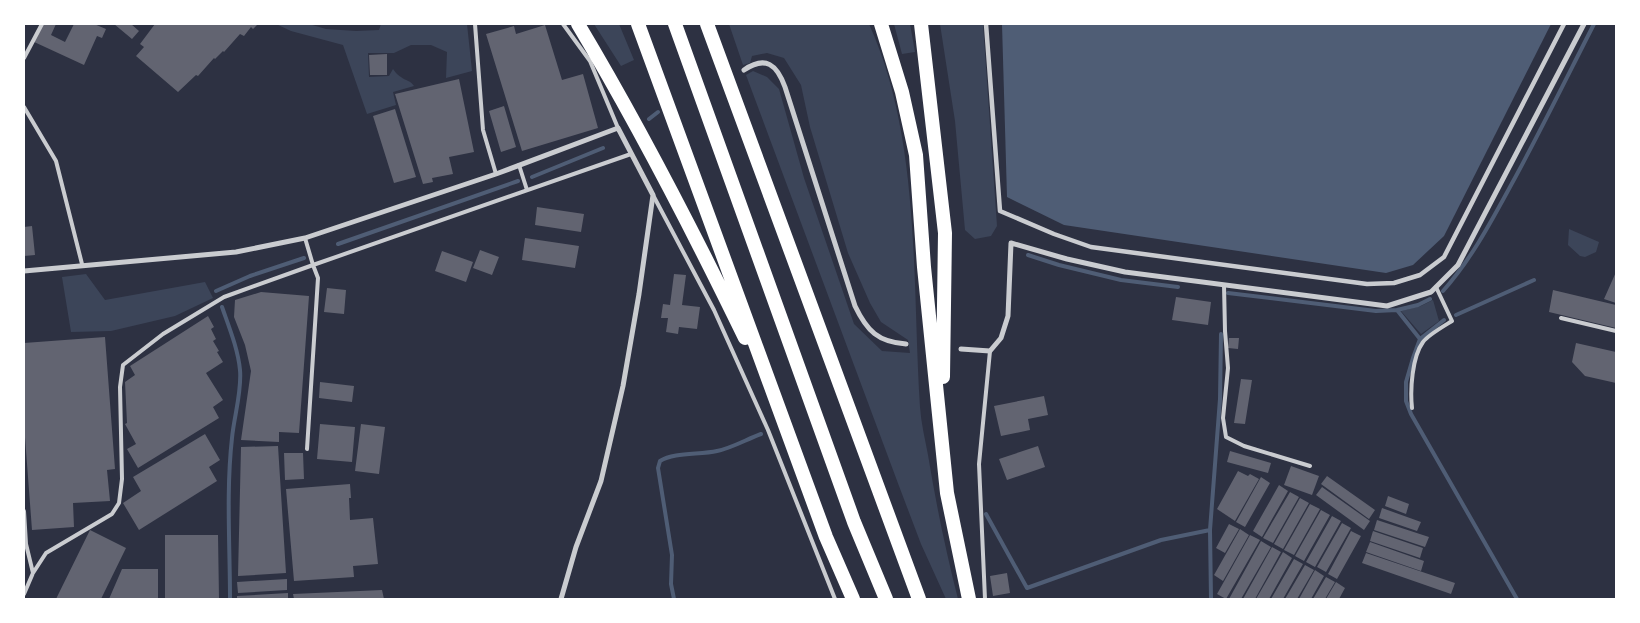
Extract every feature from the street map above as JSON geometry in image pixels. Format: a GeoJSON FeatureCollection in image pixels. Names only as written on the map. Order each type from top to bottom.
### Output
{"type":"FeatureCollection","features":[{"type":"Feature","properties":{"kind":"highway"},"geometry":{"type":"LineString","coordinates":[[578,24],[616,88],[672,191],[779,408]]}},
{"type":"Feature","properties":{"kind":"highway"},"geometry":{"type":"LineString","coordinates":[[630,24],[664,96]]}},
{"type":"Feature","properties":{"kind":"highway"},"geometry":{"type":"LineString","coordinates":[[638,24],[826,537],[853,599]]}},
{"type":"Feature","properties":{"kind":"highway"},"geometry":{"type":"LineString","coordinates":[[675,24],[854,522],[886,599]]}},
{"type":"Feature","properties":{"kind":"highway"},"geometry":{"type":"LineString","coordinates":[[707,24],[919,599]]}},
{"type":"Feature","properties":{"kind":"highway"},"geometry":{"type":"LineString","coordinates":[[881,24],[902,92],[916,155],[924,267],[947,493],[969,599]]}},
{"type":"Feature","properties":{"kind":"highway"},"geometry":{"type":"LineString","coordinates":[[921,24],[946,233],[942,437]]}},
{"type":"Feature","properties":{"kind":"street"},"geometry":{"type":"LineString","coordinates":[[986,24],[1000,211],[1054,234],[1092,247],[1367,284],[1394,283],[1420,275],[1444,257],[1564,24]]}},
{"type":"Feature","properties":{"kind":"street"},"geometry":{"type":"LineString","coordinates":[[961,349],[990,351],[1001,338],[1008,316],[1011,243],[1067,260],[1125,272],[1387,306],[1431,292],[1458,265],[1584,24]]}},
{"type":"Feature","properties":{"kind":"street"},"geometry":{"type":"LineString","coordinates":[[744,70],[753,64],[763,62],[780,75],[860,317],[880,339],[906,344]]}},
{"type":"Feature","properties":{"kind":"street"},"geometry":{"type":"LineString","coordinates":[[24,271],[82,264],[236,252],[305,238],[496,174],[618,128],[653,195],[639,294],[623,386],[601,481],[576,547],[561,599]]}},
{"type":"Feature","properties":{"kind":"lane"},"geometry":{"type":"LineString","coordinates":[[24,58],[42,24]]}},
{"type":"Feature","properties":{"kind":"lane"},"geometry":{"type":"LineString","coordinates":[[476,24],[483,130],[496,174]]}},
{"type":"Feature","properties":{"kind":"lane"},"geometry":{"type":"LineString","coordinates":[[563,24],[590,61],[618,128]]}},
{"type":"Feature","properties":{"kind":"lane"},"geometry":{"type":"LineString","coordinates":[[24,107],[56,161],[82,264]]}},
{"type":"Feature","properties":{"kind":"lane"},"geometry":{"type":"LineString","coordinates":[[24,594],[33,573],[46,553],[112,514],[119,503],[122,480],[120,388],[123,365],[163,334],[224,297],[631,154]]}},
{"type":"Feature","properties":{"kind":"lane"},"geometry":{"type":"LineString","coordinates":[[519,165],[528,190]]}},
{"type":"Feature","properties":{"kind":"lane"},"geometry":{"type":"LineString","coordinates":[[653,195],[722,327],[768,430],[836,599]]}},
{"type":"Feature","properties":{"kind":"lane"},"geometry":{"type":"LineString","coordinates":[[305,238],[318,278],[307,449]]}},
{"type":"Feature","properties":{"kind":"lane"},"geometry":{"type":"LineString","coordinates":[[1224,285],[1228,368],[1223,418],[1226,437],[1244,446],[1310,466]]}},
{"type":"Feature","properties":{"kind":"lane"},"geometry":{"type":"LineString","coordinates":[[1412,408],[1410,390],[1415,362],[1423,342],[1452,321],[1436,287]]}},
{"type":"Feature","properties":{"kind":"lane"},"geometry":{"type":"LineString","coordinates":[[1561,318],[1616,331]]}},
{"type":"Feature","properties":{"kind":"lane"},"geometry":{"type":"LineString","coordinates":[[985,599],[979,464],[990,351]]}},
{"type":"Feature","properties":{"kind":"lane"},"geometry":{"type":"LineString","coordinates":[[24,511],[26,544],[33,573]]}},
{"type":"Feature","properties":{"kind":"shaded area"},"geometry":{"type":"Polygon","coordinates":[[[276,24],[309,24],[326,29],[356,31],[379,30],[381,24],[467,24],[472,71],[446,78],[447,52],[431,45],[411,45],[394,53],[368,53],[369,77],[389,76],[393,69],[399,76],[414,86],[393,92],[396,105],[367,114],[343,45],[291,31],[276,24]]]}},
{"type":"Feature","properties":{"kind":"shaded area"},"geometry":{"type":"Polygon","coordinates":[[[594,24],[619,24],[634,60],[621,66],[594,24]]]}},
{"type":"Feature","properties":{"kind":"shaded area"},"geometry":{"type":"Polygon","coordinates":[[[729,24],[869,24],[886,68],[898,115],[906,163],[911,212],[923,431],[945,546],[958,599],[946,599],[921,544],[746,75],[753,71],[767,77],[779,89],[804,178],[854,324],[882,351],[910,353],[908,340],[881,322],[870,303],[848,253],[810,127],[801,85],[784,58],[767,53],[752,56],[750,63],[743,65],[729,24]]]}},
{"type":"Feature","properties":{"kind":"shaded area"},"geometry":{"type":"Polygon","coordinates":[[[894,24],[910,24],[915,52],[902,54],[894,24]]]}},
{"type":"Feature","properties":{"kind":"shaded area"},"geometry":{"type":"Polygon","coordinates":[[[940,24],[983,24],[997,226],[991,236],[975,239],[965,230],[955,121],[940,24]]]}},
{"type":"Feature","properties":{"kind":"shaded area"},"geometry":{"type":"Polygon","coordinates":[[[1002,24],[1551,24],[1444,236],[1413,265],[1386,273],[1064,225],[1007,197],[1002,24]]]}},
{"type":"Feature","properties":{"kind":"shaded area"},"geometry":{"type":"Polygon","coordinates":[[[1569,229],[1599,242],[1596,252],[1585,257],[1580,256],[1568,245],[1569,229]]]}},
{"type":"Feature","properties":{"kind":"shaded area"},"geometry":{"type":"Polygon","coordinates":[[[86,274],[105,300],[205,282],[213,298],[175,316],[111,331],[71,332],[62,277],[86,274]]]}},
{"type":"Feature","properties":{"kind":"shaded area"},"geometry":{"type":"Polygon","coordinates":[[[1433,300],[1439,321],[1421,334],[1401,311],[1421,306],[1433,300]]]}},
{"type":"Feature","properties":{"kind":"building"},"geometry":{"type":"Polygon","coordinates":[[[41,24],[56,24],[51,35],[65,42],[74,24],[94,24],[106,29],[102,38],[97,36],[84,65],[32,41],[41,24]]]}},
{"type":"Feature","properties":{"kind":"building"},"geometry":{"type":"Polygon","coordinates":[[[114,24],[131,24],[139,31],[132,39],[114,24]]]}},
{"type":"Feature","properties":{"kind":"building"},"geometry":{"type":"Polygon","coordinates":[[[155,24],[258,24],[253,29],[251,27],[244,36],[240,34],[224,52],[214,58],[198,76],[196,75],[178,92],[136,56],[144,47],[140,44],[155,24]]]}},
{"type":"Feature","properties":{"kind":"building"},"geometry":{"type":"Polygon","coordinates":[[[545,25],[562,80],[583,74],[598,128],[522,151],[486,34],[514,26],[516,34],[545,25]]]}},
{"type":"Feature","properties":{"kind":"building"},"geometry":{"type":"Polygon","coordinates":[[[387,54],[387,75],[370,75],[369,55],[387,54]]]}},
{"type":"Feature","properties":{"kind":"building"},"geometry":{"type":"Polygon","coordinates":[[[459,79],[474,152],[449,157],[453,174],[432,178],[433,182],[423,184],[395,94],[459,79]]]}},
{"type":"Feature","properties":{"kind":"building"},"geometry":{"type":"Polygon","coordinates":[[[504,106],[516,147],[501,152],[489,111],[504,106]]]}},
{"type":"Feature","properties":{"kind":"building"},"geometry":{"type":"Polygon","coordinates":[[[395,109],[416,177],[394,183],[373,116],[395,109]]]}},
{"type":"Feature","properties":{"kind":"building"},"geometry":{"type":"Polygon","coordinates":[[[537,207],[584,214],[581,232],[535,225],[537,207]]]}},
{"type":"Feature","properties":{"kind":"building"},"geometry":{"type":"Polygon","coordinates":[[[32,226],[35,255],[24,256],[24,227],[32,226]]]}},
{"type":"Feature","properties":{"kind":"building"},"geometry":{"type":"Polygon","coordinates":[[[525,238],[579,246],[575,268],[522,260],[525,238]]]}},
{"type":"Feature","properties":{"kind":"building"},"geometry":{"type":"Polygon","coordinates":[[[480,250],[499,257],[492,275],[473,268],[480,250]]]}},
{"type":"Feature","properties":{"kind":"building"},"geometry":{"type":"Polygon","coordinates":[[[442,251],[473,262],[466,282],[435,271],[442,251]]]}},
{"type":"Feature","properties":{"kind":"building"},"geometry":{"type":"Polygon","coordinates":[[[1616,272],[1616,303],[1604,299],[1616,272]]]}},
{"type":"Feature","properties":{"kind":"building"},"geometry":{"type":"Polygon","coordinates":[[[674,274],[686,275],[682,305],[700,307],[697,329],[679,327],[678,334],[666,332],[668,318],[661,318],[663,304],[670,305],[674,274]]]}},
{"type":"Feature","properties":{"kind":"building"},"geometry":{"type":"Polygon","coordinates":[[[327,288],[346,290],[344,314],[324,312],[327,288]]]}},
{"type":"Feature","properties":{"kind":"building"},"geometry":{"type":"Polygon","coordinates":[[[1553,290],[1616,305],[1616,328],[1549,312],[1553,290]]]}},
{"type":"Feature","properties":{"kind":"building"},"geometry":{"type":"Polygon","coordinates":[[[261,292],[309,296],[299,433],[279,432],[279,442],[241,440],[251,371],[245,345],[234,317],[235,300],[261,292]]]}},
{"type":"Feature","properties":{"kind":"building"},"geometry":{"type":"Polygon","coordinates":[[[1176,297],[1211,302],[1208,325],[1172,320],[1176,297]]]}},
{"type":"Feature","properties":{"kind":"building"},"geometry":{"type":"Polygon","coordinates":[[[208,316],[214,327],[211,329],[216,339],[213,341],[223,362],[206,373],[223,400],[213,407],[219,418],[138,468],[127,449],[136,444],[125,424],[127,423],[125,382],[135,375],[130,366],[208,316]]]}},
{"type":"Feature","properties":{"kind":"building"},"geometry":{"type":"Polygon","coordinates":[[[105,337],[115,469],[107,470],[110,501],[73,503],[74,527],[32,530],[24,424],[24,343],[105,337]]]}},
{"type":"Feature","properties":{"kind":"building"},"geometry":{"type":"Polygon","coordinates":[[[1229,338],[1239,338],[1238,349],[1228,348],[1229,338]]]}},
{"type":"Feature","properties":{"kind":"building"},"geometry":{"type":"Polygon","coordinates":[[[1576,343],[1616,352],[1616,383],[1585,376],[1572,362],[1576,343]]]}},
{"type":"Feature","properties":{"kind":"building"},"geometry":{"type":"Polygon","coordinates":[[[1241,379],[1252,380],[1245,424],[1234,423],[1241,379]]]}},
{"type":"Feature","properties":{"kind":"building"},"geometry":{"type":"Polygon","coordinates":[[[320,382],[354,386],[352,402],[319,398],[320,382]]]}},
{"type":"Feature","properties":{"kind":"building"},"geometry":{"type":"Polygon","coordinates":[[[1044,396],[1048,415],[1028,419],[1030,430],[1001,436],[994,406],[1044,396]]]}},
{"type":"Feature","properties":{"kind":"building"},"geometry":{"type":"Polygon","coordinates":[[[320,424],[355,427],[352,462],[317,459],[320,424]]]}},
{"type":"Feature","properties":{"kind":"building"},"geometry":{"type":"Polygon","coordinates":[[[361,424],[385,427],[379,474],[355,471],[361,424]]]}},
{"type":"Feature","properties":{"kind":"building"},"geometry":{"type":"Polygon","coordinates":[[[205,434],[220,460],[209,467],[217,481],[139,530],[123,503],[141,491],[133,477],[205,434]]]}},
{"type":"Feature","properties":{"kind":"building"},"geometry":{"type":"Polygon","coordinates":[[[278,446],[286,573],[238,576],[241,447],[278,446]]]}},
{"type":"Feature","properties":{"kind":"building"},"geometry":{"type":"Polygon","coordinates":[[[1038,446],[1045,467],[1007,480],[999,459],[1038,446]]]}},
{"type":"Feature","properties":{"kind":"building"},"geometry":{"type":"Polygon","coordinates":[[[1230,451],[1271,463],[1268,473],[1227,462],[1230,451]]]}},
{"type":"Feature","properties":{"kind":"building"},"geometry":{"type":"Polygon","coordinates":[[[284,453],[303,453],[304,479],[285,480],[284,453]]]}},
{"type":"Feature","properties":{"kind":"building"},"geometry":{"type":"Polygon","coordinates":[[[1291,466],[1319,476],[1312,495],[1284,485],[1291,466]]]}},
{"type":"Feature","properties":{"kind":"building"},"geometry":{"type":"Polygon","coordinates":[[[1238,471],[1259,479],[1235,521],[1217,509],[1238,471]]]}},
{"type":"Feature","properties":{"kind":"building"},"geometry":{"type":"Polygon","coordinates":[[[1327,476],[1375,510],[1369,519],[1321,484],[1327,476]]]}},
{"type":"Feature","properties":{"kind":"building"},"geometry":{"type":"Polygon","coordinates":[[[1261,477],[1270,483],[1245,527],[1236,522],[1261,477]]]}},
{"type":"Feature","properties":{"kind":"building"},"geometry":{"type":"Polygon","coordinates":[[[350,484],[350,520],[373,518],[378,564],[353,566],[354,577],[294,581],[286,489],[350,484]]]}},
{"type":"Feature","properties":{"kind":"building"},"geometry":{"type":"Polygon","coordinates":[[[1279,485],[1288,491],[1262,537],[1253,531],[1279,485]]]}},
{"type":"Feature","properties":{"kind":"building"},"geometry":{"type":"Polygon","coordinates":[[[1322,487],[1370,521],[1364,530],[1316,495],[1322,487]]]}},
{"type":"Feature","properties":{"kind":"building"},"geometry":{"type":"Polygon","coordinates":[[[1290,492],[1299,497],[1273,543],[1263,538],[1290,492]]]}},
{"type":"Feature","properties":{"kind":"building"},"geometry":{"type":"Polygon","coordinates":[[[1388,496],[1409,504],[1406,514],[1385,506],[1388,496]]]}},
{"type":"Feature","properties":{"kind":"building"},"geometry":{"type":"Polygon","coordinates":[[[1300,498],[1309,503],[1283,549],[1274,544],[1300,498]]]}},
{"type":"Feature","properties":{"kind":"building"},"geometry":{"type":"Polygon","coordinates":[[[1310,504],[1320,509],[1294,555],[1284,550],[1310,504]]]}},
{"type":"Feature","properties":{"kind":"building"},"geometry":{"type":"Polygon","coordinates":[[[1382,508],[1421,522],[1417,531],[1379,518],[1382,508]]]}},
{"type":"Feature","properties":{"kind":"building"},"geometry":{"type":"Polygon","coordinates":[[[1321,510],[1330,515],[1304,561],[1295,556],[1321,510]]]}},
{"type":"Feature","properties":{"kind":"building"},"geometry":{"type":"Polygon","coordinates":[[[1332,516],[1341,521],[1315,567],[1306,562],[1332,516]]]}},
{"type":"Feature","properties":{"kind":"building"},"geometry":{"type":"Polygon","coordinates":[[[1377,520],[1429,537],[1425,547],[1374,530],[1377,520]]]}},
{"type":"Feature","properties":{"kind":"building"},"geometry":{"type":"Polygon","coordinates":[[[1342,523],[1351,528],[1326,572],[1317,567],[1342,523]]]}},
{"type":"Feature","properties":{"kind":"building"},"geometry":{"type":"Polygon","coordinates":[[[1229,524],[1239,529],[1225,553],[1216,548],[1229,524]]]}},
{"type":"Feature","properties":{"kind":"building"},"geometry":{"type":"Polygon","coordinates":[[[1240,529],[1249,535],[1223,581],[1214,575],[1240,529]]]}},
{"type":"Feature","properties":{"kind":"building"},"geometry":{"type":"Polygon","coordinates":[[[90,530],[126,548],[101,599],[56,599],[90,530]]]}},
{"type":"Feature","properties":{"kind":"building"},"geometry":{"type":"Polygon","coordinates":[[[1351,531],[1361,536],[1337,579],[1328,574],[1351,531]]]}},
{"type":"Feature","properties":{"kind":"building"},"geometry":{"type":"Polygon","coordinates":[[[1373,531],[1423,548],[1420,558],[1370,541],[1373,531]]]}},
{"type":"Feature","properties":{"kind":"building"},"geometry":{"type":"Polygon","coordinates":[[[165,535],[218,535],[219,599],[165,599],[165,535]]]}},
{"type":"Feature","properties":{"kind":"building"},"geometry":{"type":"Polygon","coordinates":[[[1250,535],[1260,540],[1226,599],[1217,594],[1250,535]]]}},
{"type":"Feature","properties":{"kind":"building"},"geometry":{"type":"Polygon","coordinates":[[[1261,541],[1271,547],[1241,599],[1229,599],[1261,541]]]}},
{"type":"Feature","properties":{"kind":"building"},"geometry":{"type":"Polygon","coordinates":[[[1370,542],[1424,561],[1421,571],[1366,552],[1370,542]]]}},
{"type":"Feature","properties":{"kind":"building"},"geometry":{"type":"Polygon","coordinates":[[[1272,547],[1281,552],[1255,599],[1243,599],[1272,547]]]}},
{"type":"Feature","properties":{"kind":"building"},"geometry":{"type":"Polygon","coordinates":[[[1283,552],[1292,558],[1269,599],[1256,599],[1283,552]]]}},
{"type":"Feature","properties":{"kind":"building"},"geometry":{"type":"Polygon","coordinates":[[[1366,553],[1455,583],[1451,594],[1362,563],[1366,553]]]}},
{"type":"Feature","properties":{"kind":"building"},"geometry":{"type":"Polygon","coordinates":[[[1294,559],[1303,564],[1283,599],[1271,599],[1294,559]]]}},
{"type":"Feature","properties":{"kind":"building"},"geometry":{"type":"Polygon","coordinates":[[[1305,565],[1314,570],[1297,599],[1285,599],[1305,565]]]}},
{"type":"Feature","properties":{"kind":"building"},"geometry":{"type":"Polygon","coordinates":[[[122,569],[158,569],[158,599],[109,599],[122,569]]]}},
{"type":"Feature","properties":{"kind":"building"},"geometry":{"type":"Polygon","coordinates":[[[1315,570],[1324,576],[1311,599],[1299,599],[1315,570]]]}},
{"type":"Feature","properties":{"kind":"building"},"geometry":{"type":"Polygon","coordinates":[[[1007,573],[1010,593],[993,596],[990,576],[1007,573]]]}},
{"type":"Feature","properties":{"kind":"building"},"geometry":{"type":"Polygon","coordinates":[[[1326,577],[1335,582],[1325,599],[1313,599],[1326,577]]]}},
{"type":"Feature","properties":{"kind":"building"},"geometry":{"type":"Polygon","coordinates":[[[287,579],[287,590],[238,593],[237,582],[287,579]]]}},
{"type":"Feature","properties":{"kind":"building"},"geometry":{"type":"Polygon","coordinates":[[[1336,582],[1345,588],[1339,599],[1326,599],[1336,582]]]}},
{"type":"Feature","properties":{"kind":"building"},"geometry":{"type":"Polygon","coordinates":[[[382,590],[384,599],[294,599],[293,594],[382,590]]]}},
{"type":"Feature","properties":{"kind":"building"},"geometry":{"type":"Polygon","coordinates":[[[288,593],[288,599],[237,599],[237,596],[288,593]]]}},
{"type":"Feature","properties":{"kind":"waterway"},"geometry":{"type":"LineString","coordinates":[[1443,291],[1474,250],[1491,221],[1594,24]]}},
{"type":"Feature","properties":{"kind":"waterway"},"geometry":{"type":"LineString","coordinates":[[649,119],[658,112]]}},
{"type":"Feature","properties":{"kind":"waterway"},"geometry":{"type":"LineString","coordinates":[[532,177],[603,148]]}},
{"type":"Feature","properties":{"kind":"waterway"},"geometry":{"type":"LineString","coordinates":[[338,244],[518,181]]}},
{"type":"Feature","properties":{"kind":"waterway"},"geometry":{"type":"LineString","coordinates":[[1028,255],[1059,265],[1121,280],[1178,287]]}},
{"type":"Feature","properties":{"kind":"waterway"},"geometry":{"type":"LineString","coordinates":[[216,291],[250,276],[304,258]]}},
{"type":"Feature","properties":{"kind":"waterway"},"geometry":{"type":"LineString","coordinates":[[1456,315],[1534,280]]}},
{"type":"Feature","properties":{"kind":"waterway"},"geometry":{"type":"LineString","coordinates":[[1228,293],[1376,311],[1397,310]]}},
{"type":"Feature","properties":{"kind":"waterway"},"geometry":{"type":"LineString","coordinates":[[1420,339],[1397,310],[1418,305],[1430,299]]}},
{"type":"Feature","properties":{"kind":"waterway"},"geometry":{"type":"LineString","coordinates":[[222,307],[233,338],[240,370],[239,395],[232,438],[229,478],[230,599]]}},
{"type":"Feature","properties":{"kind":"waterway"},"geometry":{"type":"LineString","coordinates":[[1444,320],[1420,339],[1406,382],[1406,401],[1411,414],[1517,599]]}},
{"type":"Feature","properties":{"kind":"waterway"},"geometry":{"type":"LineString","coordinates":[[1211,599],[1210,530],[1220,399],[1221,334]]}},
{"type":"Feature","properties":{"kind":"waterway"},"geometry":{"type":"LineString","coordinates":[[674,599],[671,584],[672,555],[658,468],[660,461],[672,456],[723,450],[761,434]]}},
{"type":"Feature","properties":{"kind":"waterway"},"geometry":{"type":"LineString","coordinates":[[986,514],[1027,588],[1161,540],[1210,530]]}}]}
